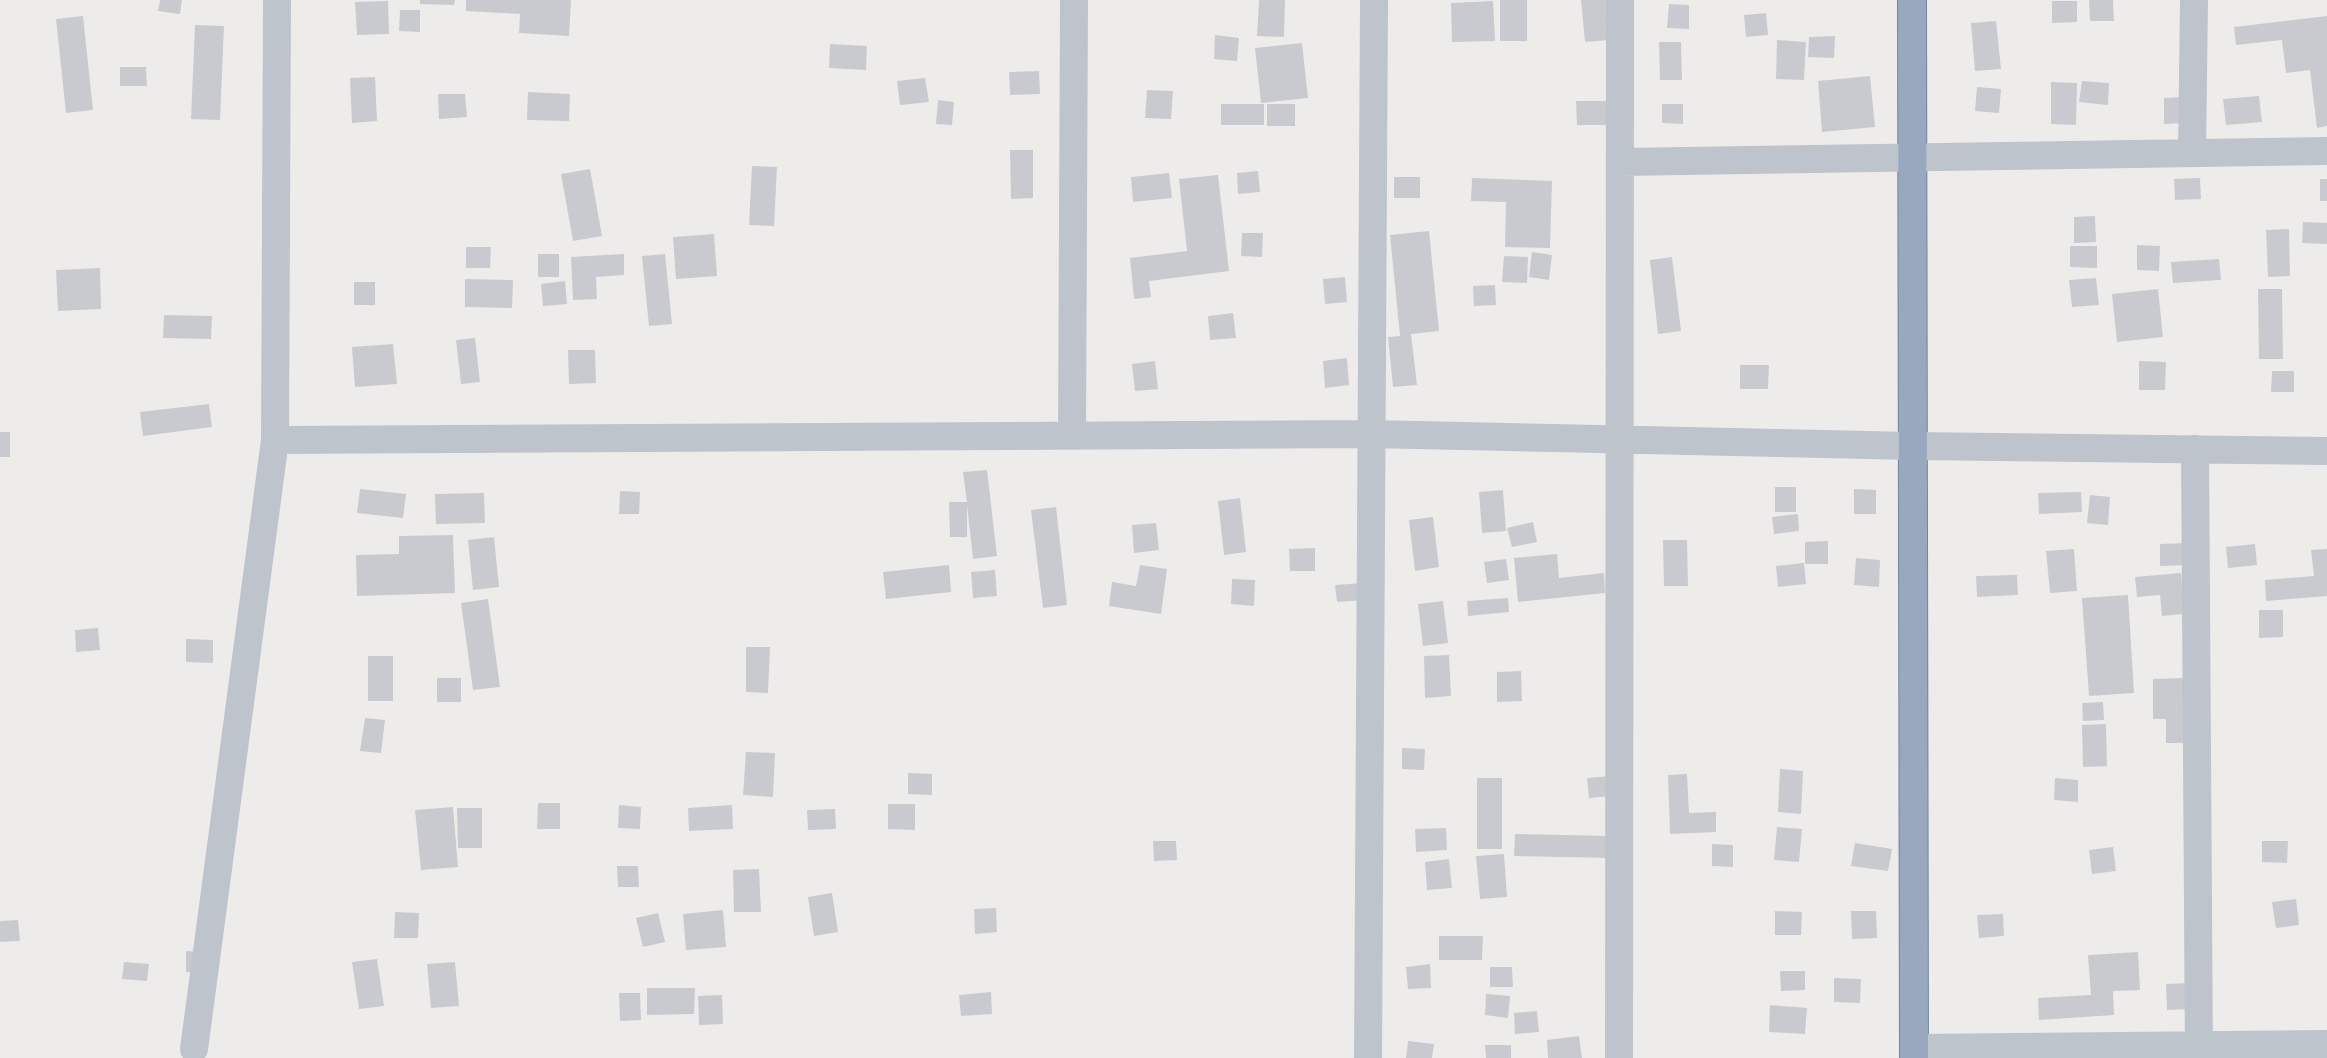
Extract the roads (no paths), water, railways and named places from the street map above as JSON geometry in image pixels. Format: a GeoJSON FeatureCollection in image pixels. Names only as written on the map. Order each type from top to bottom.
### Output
{"type":"FeatureCollection","features":[{"type":"Feature","properties":{"kind":"highway"},"geometry":{"type":"LineString","coordinates":[[1912,0],[1914,1053]]}},
{"type":"Feature","properties":{"kind":"street"},"geometry":{"type":"LineString","coordinates":[[194,1049],[275,440],[277,0]]}},
{"type":"Feature","properties":{"kind":"street"},"geometry":{"type":"LineString","coordinates":[[1072,436],[1074,0]]}},
{"type":"Feature","properties":{"kind":"street"},"geometry":{"type":"LineString","coordinates":[[1368,1058],[1374,0]]}},
{"type":"Feature","properties":{"kind":"street"},"geometry":{"type":"LineString","coordinates":[[1619,1058],[1620,0]]}},
{"type":"Feature","properties":{"kind":"street"},"geometry":{"type":"LineString","coordinates":[[2192,153],[2194,0]]}},
{"type":"Feature","properties":{"kind":"street"},"geometry":{"type":"LineString","coordinates":[[1620,162],[2327,151]]}},
{"type":"Feature","properties":{"kind":"street"},"geometry":{"type":"LineString","coordinates":[[275,440],[1372,434],[1913,446],[2327,451]]}},
{"type":"Feature","properties":{"kind":"street"},"geometry":{"type":"LineString","coordinates":[[2195,449],[2199,1052]]}},
{"type":"Feature","properties":{"kind":"street"},"geometry":{"type":"LineString","coordinates":[[1914,1053],[2199,1052],[2327,1044]]}}]}
